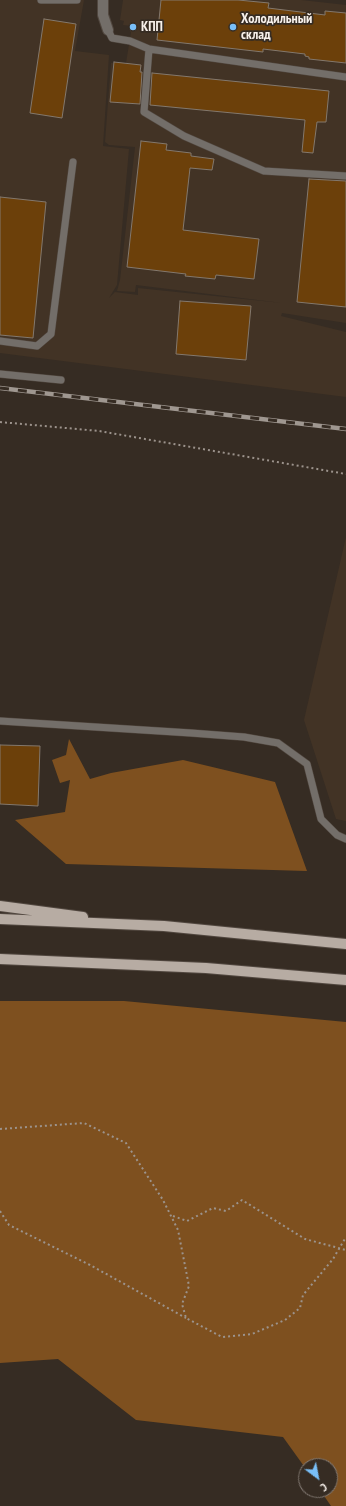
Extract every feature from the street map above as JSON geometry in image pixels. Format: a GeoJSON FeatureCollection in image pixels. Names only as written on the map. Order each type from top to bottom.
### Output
{"type":"FeatureCollection","features":[{"type":"Feature","properties":{"kind":"main road"},"geometry":{"type":"LineString","coordinates":[[0,906],[164,926],[346,944]]}},
{"type":"Feature","properties":{"kind":"main road"},"geometry":{"type":"LineString","coordinates":[[0,919],[164,926]]}},
{"type":"Feature","properties":{"kind":"main road"},"geometry":{"type":"LineString","coordinates":[[0,960],[206,968],[346,980]]}},
{"type":"Feature","properties":{"kind":"street"},"geometry":{"type":"LineString","coordinates":[[103,0],[103,15],[108,30]]}},
{"type":"Feature","properties":{"kind":"lane"},"geometry":{"type":"LineString","coordinates":[[41,0],[77,0]]}},
{"type":"Feature","properties":{"kind":"lane"},"geometry":{"type":"LineString","coordinates":[[108,30],[112,38],[130,41],[149,49],[346,77]]}},
{"type":"Feature","properties":{"kind":"lane"},"geometry":{"type":"LineString","coordinates":[[149,49],[144,112],[184,136],[264,172],[346,176]]}},
{"type":"Feature","properties":{"kind":"lane"},"geometry":{"type":"LineString","coordinates":[[0,341],[37,346],[51,334],[73,162]]}},
{"type":"Feature","properties":{"kind":"lane"},"geometry":{"type":"LineString","coordinates":[[0,374],[61,380]]}},
{"type":"Feature","properties":{"kind":"lane"},"geometry":{"type":"LineString","coordinates":[[0,721],[244,737],[278,743],[307,764],[321,819],[337,835],[346,839]]}},
{"type":"Feature","properties":{"kind":"path"},"geometry":{"type":"LineString","coordinates":[[0,422],[99,431],[346,474]]}},
{"type":"Feature","properties":{"kind":"path"},"geometry":{"type":"LineString","coordinates":[[0,1129],[84,1122],[126,1143],[163,1200],[178,1230],[190,1286],[182,1304],[186,1318]]}},
{"type":"Feature","properties":{"kind":"path"},"geometry":{"type":"LineString","coordinates":[[174,1216],[187,1221],[213,1208],[226,1211],[242,1200],[305,1239],[346,1250]]}},
{"type":"Feature","properties":{"kind":"path"},"geometry":{"type":"LineString","coordinates":[[0,1211],[9,1225],[90,1265],[222,1337],[252,1334],[285,1320],[300,1308],[303,1295],[333,1259],[346,1237]]}},
{"type":"Feature","properties":{"kind":"shaded area"},"geometry":{"type":"Polygon","coordinates":[[[0,0],[84,0],[75,51],[109,55],[103,146],[129,149],[117,285],[109,298],[115,292],[138,295],[138,288],[282,303],[136,285],[135,292],[117,291],[120,280],[135,147],[109,145],[105,142],[111,63],[126,63],[131,32],[131,26],[123,25],[124,21],[120,20],[123,0],[301,0],[346,5],[346,323],[282,313],[281,316],[346,332],[346,397],[0,353],[0,0]]]}},
{"type":"Feature","properties":{"kind":"shaded area"},"geometry":{"type":"Polygon","coordinates":[[[346,537],[346,821],[336,819],[304,720],[346,537]]]}},
{"type":"Feature","properties":{"kind":"shaded area"},"geometry":{"type":"Polygon","coordinates":[[[69,739],[90,779],[111,773],[183,760],[275,782],[307,871],[66,864],[15,820],[65,812],[70,780],[60,783],[52,760],[66,755],[69,739]]]}},
{"type":"Feature","properties":{"kind":"shaded area"},"geometry":{"type":"Polygon","coordinates":[[[0,1001],[124,1001],[346,1022],[346,1506],[331,1506],[326,1498],[338,1498],[338,1458],[298,1458],[283,1437],[136,1420],[58,1359],[0,1363],[0,1001]]]}},
{"type":"Feature","properties":{"kind":"building","name":"Холодильный склад"},"geometry":{"type":"Polygon","coordinates":[[[161,0],[238,0],[269,3],[268,8],[325,15],[325,11],[346,13],[346,63],[309,59],[309,57],[305,56],[305,54],[263,49],[263,52],[157,40],[161,0]]]}},
{"type":"Feature","properties":{"kind":"building"},"geometry":{"type":"Polygon","coordinates":[[[44,19],[76,24],[62,118],[30,113],[44,19]]]}},
{"type":"Feature","properties":{"kind":"building"},"geometry":{"type":"Polygon","coordinates":[[[114,62],[141,65],[140,104],[110,102],[114,62]]]}},
{"type":"Feature","properties":{"kind":"building"},"geometry":{"type":"Polygon","coordinates":[[[152,73],[329,91],[326,122],[317,122],[313,153],[302,152],[305,120],[150,105],[152,73]]]}},
{"type":"Feature","properties":{"kind":"building"},"geometry":{"type":"Polygon","coordinates":[[[141,141],[167,144],[166,150],[191,153],[191,156],[214,159],[212,170],[190,168],[183,230],[259,239],[254,279],[216,275],[215,279],[127,267],[141,141]]]}},
{"type":"Feature","properties":{"kind":"building"},"geometry":{"type":"Polygon","coordinates":[[[309,179],[346,181],[346,307],[297,302],[309,179]]]}},
{"type":"Feature","properties":{"kind":"building"},"geometry":{"type":"Polygon","coordinates":[[[0,197],[46,202],[33,338],[0,335],[0,197]]]}},
{"type":"Feature","properties":{"kind":"building"},"geometry":{"type":"Polygon","coordinates":[[[180,301],[251,306],[246,360],[176,354],[180,301]]]}},
{"type":"Feature","properties":{"kind":"building"},"geometry":{"type":"Polygon","coordinates":[[[0,745],[40,746],[38,806],[0,804],[0,745]]]}},
{"type":"Feature","properties":{"kind":"railway"},"geometry":{"type":"LineString","coordinates":[[0,388],[346,429]]}},
{"type":"Feature","properties":{"kind":"place","name":"КПП"},"geometry":{"type":"Point","coordinates":[133,27]}},
{"type":"Feature","properties":{"kind":"place","name":"Холодильный склад"},"geometry":{"type":"Point","coordinates":[233,27]}}]}
